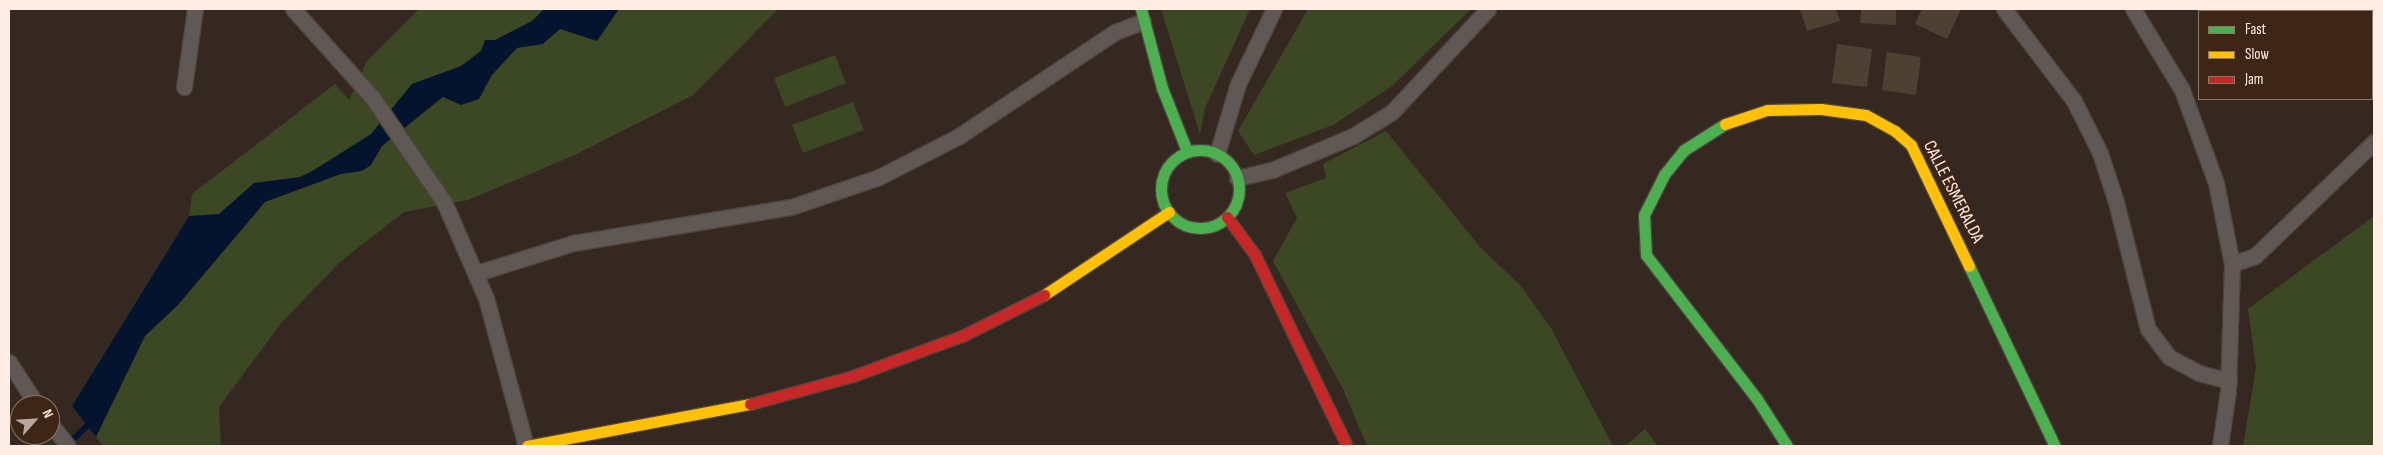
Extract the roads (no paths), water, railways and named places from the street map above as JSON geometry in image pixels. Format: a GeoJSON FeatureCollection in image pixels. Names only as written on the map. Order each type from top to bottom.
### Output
{"type":"FeatureCollection","features":[{"type":"Feature","properties":{"kind":"street"},"geometry":{"type":"LineString","coordinates":[[184,87],[195,9]]}},
{"type":"Feature","properties":{"kind":"street"},"geometry":{"type":"LineString","coordinates":[[293,9],[372,96],[413,152],[444,202],[477,274],[527,446],[777,399],[871,369],[962,336],[1019,309],[1073,279],[1169,212]]}},
{"type":"Feature","properties":{"kind":"street"},"geometry":{"type":"LineString","coordinates":[[1217,154],[1238,84],[1274,9]]}},
{"type":"Feature","properties":{"kind":"street"},"geometry":{"type":"LineString","coordinates":[[1237,178],[1272,170],[1344,140],[1392,112],[1488,9]]}},
{"type":"Feature","properties":{"kind":"street"},"geometry":{"type":"LineString","coordinates":[[2004,9],[2074,102],[2100,153],[2116,202],[2148,329],[2169,357],[2199,373],[2229,381]]}},
{"type":"Feature","properties":{"kind":"street"},"geometry":{"type":"LineString","coordinates":[[2133,9],[2182,90],[2201,137],[2216,183],[2232,264],[2229,381],[2220,446]]}},
{"type":"Feature","properties":{"kind":"street"},"geometry":{"type":"LineString","coordinates":[[477,274],[573,243],[791,207],[879,176],[960,136],[1142,15],[1162,88],[1187,151]]}},
{"type":"Feature","properties":{"kind":"street","name":"CALLE ESMERALDA"},"geometry":{"type":"LineString","coordinates":[[1787,446],[1757,399],[1656,272],[1646,255],[1644,215],[1664,175],[1684,150],[1734,118],[1767,110],[1820,109],[1866,115],[1895,131],[1910,145],[2055,446]]}},
{"type":"Feature","properties":{"kind":"street"},"geometry":{"type":"LineString","coordinates":[[2232,264],[2255,256],[2374,142]]}},
{"type":"Feature","properties":{"kind":"street"},"geometry":{"type":"LineString","coordinates":[[1187,151],[1217,154],[1227,161],[1237,178],[1238,196],[1227,217],[1217,225],[1193,228],[1169,212],[1161,195],[1161,183],[1172,162],[1187,151]]}},
{"type":"Feature","properties":{"kind":"street"},"geometry":{"type":"LineString","coordinates":[[1227,217],[1255,255],[1347,446]]}},
{"type":"Feature","properties":{"kind":"street"},"geometry":{"type":"LineString","coordinates":[[9,362],[30,395]]}},
{"type":"Feature","properties":{"kind":"street"},"geometry":{"type":"LineString","coordinates":[[60,436],[68,446]]}},
{"type":"Feature","properties":{"kind":"water"},"geometry":{"type":"Polygon","coordinates":[[[544,9],[619,9],[597,41],[560,29],[543,44],[517,48],[492,75],[479,99],[461,105],[443,97],[382,146],[371,165],[362,171],[341,174],[265,202],[177,306],[145,336],[96,437],[72,406],[189,216],[219,214],[254,183],[300,177],[314,170],[371,134],[412,84],[461,66],[481,51],[485,40],[495,40],[532,21],[544,9]]]}},
{"type":"Feature","properties":{"kind":"waterway"},"geometry":{"type":"LineString","coordinates":[[69,444],[92,421]]}}]}
